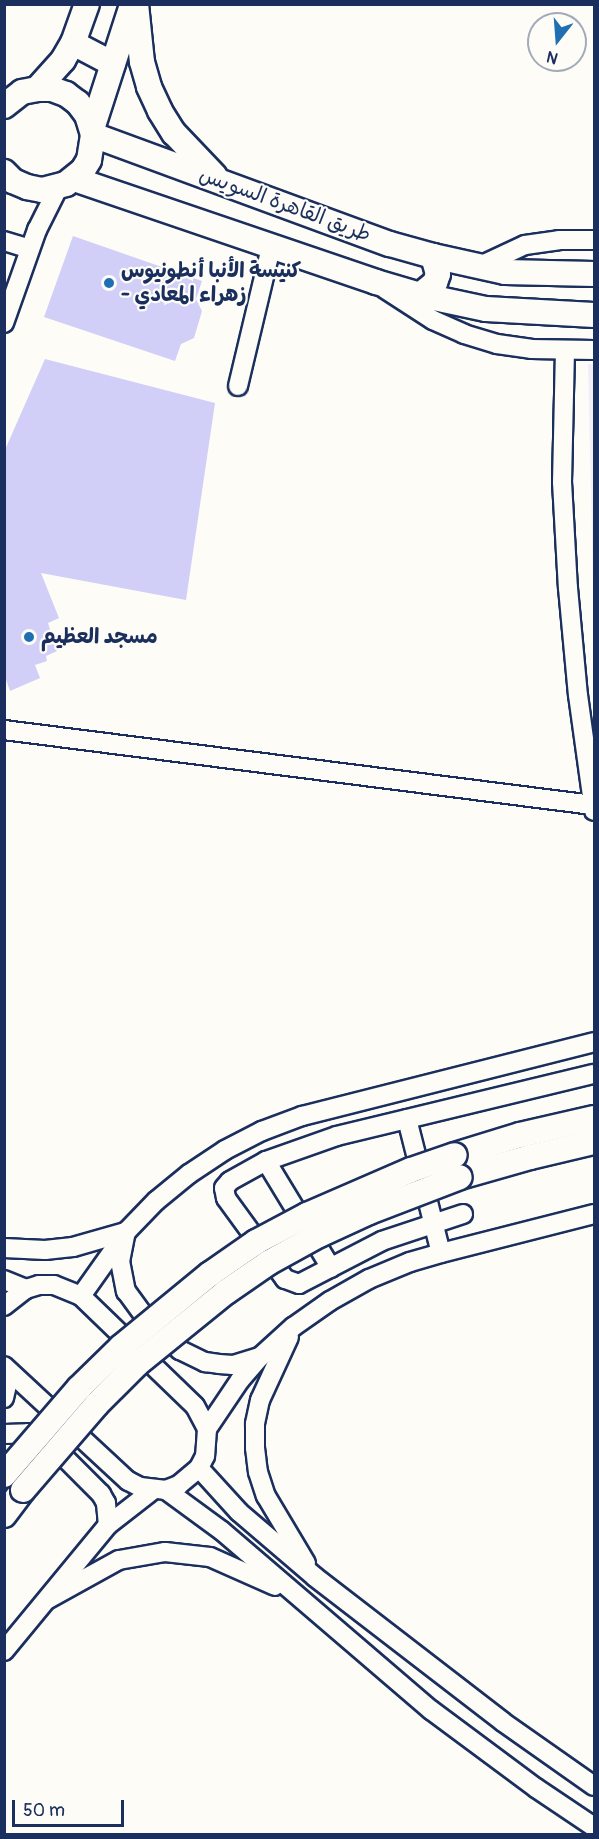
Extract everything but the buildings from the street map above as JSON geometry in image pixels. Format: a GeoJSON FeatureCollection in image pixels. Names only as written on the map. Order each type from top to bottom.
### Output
{"type":"FeatureCollection","features":[{"type":"Feature","properties":{"kind":"main road"},"geometry":{"type":"LineString","coordinates":[[37,89],[63,60],[73,43],[87,4]]}},
{"type":"Feature","properties":{"kind":"main road"},"geometry":{"type":"LineString","coordinates":[[66,183],[89,160],[93,132],[134,4]]}},
{"type":"Feature","properties":{"kind":"main road"},"geometry":{"type":"LineString","coordinates":[[134,4],[142,62],[160,111],[180,140],[221,181]]}},
{"type":"Feature","properties":{"kind":"main road"},"geometry":{"type":"LineString","coordinates":[[73,43],[113,64]]}},
{"type":"Feature","properties":{"kind":"main road"},"geometry":{"type":"LineString","coordinates":[[6,102],[22,92],[52,89],[72,99],[87,115],[93,132]]}},
{"type":"Feature","properties":{"kind":"main road","name":"طريق القاهرة السويس"},"geometry":{"type":"LineString","coordinates":[[93,132],[390,244],[478,267],[529,274],[594,274]]}},
{"type":"Feature","properties":{"kind":"main road","name":"طريق القاهرة السويس"},"geometry":{"type":"LineString","coordinates":[[4,172],[13,181],[27,187],[42,190],[66,183],[376,282],[465,306],[524,314],[594,315]]}},
{"type":"Feature","properties":{"kind":"main road"},"geometry":{"type":"LineString","coordinates":[[420,295],[435,283],[438,274],[433,256]]}},
{"type":"Feature","properties":{"kind":"main road"},"geometry":{"type":"LineString","coordinates":[[465,306],[465,285],[478,267]]}},
{"type":"Feature","properties":{"kind":"main road"},"geometry":{"type":"LineString","coordinates":[[457,1166],[520,1135],[594,1118]]}},
{"type":"Feature","properties":{"kind":"main road"},"geometry":{"type":"LineString","coordinates":[[4,1515],[14,1482],[79,1388],[129,1340],[210,1274],[256,1242],[307,1215],[411,1170],[530,1157],[594,1142]]}},
{"type":"Feature","properties":{"kind":"street"},"geometry":{"type":"LineString","coordinates":[[4,322],[30,249],[66,183]]}},
{"type":"Feature","properties":{"kind":"street"},"geometry":{"type":"LineString","coordinates":[[478,267],[525,245],[559,240],[594,240]]}},
{"type":"Feature","properties":{"kind":"street"},"geometry":{"type":"LineString","coordinates":[[4,241],[30,249]]}},
{"type":"Feature","properties":{"kind":"street"},"geometry":{"type":"LineString","coordinates":[[238,386],[271,247]]}},
{"type":"Feature","properties":{"kind":"street","name":"طريق القاهرة السويس"},"geometry":{"type":"LineString","coordinates":[[376,282],[433,320],[464,334],[497,344],[531,349],[594,350]]}},
{"type":"Feature","properties":{"kind":"street"},"geometry":{"type":"LineString","coordinates":[[4,730],[594,808],[578,695],[568,588],[562,483],[565,350]]}},
{"type":"Feature","properties":{"kind":"street"},"geometry":{"type":"LineString","coordinates":[[81,1296],[127,1231],[156,1201],[213,1158],[262,1131],[302,1116],[594,1042]]}},
{"type":"Feature","properties":{"kind":"street"},"geometry":{"type":"LineString","coordinates":[[463,1214],[382,1241],[306,1283],[292,1283],[285,1279],[226,1198],[226,1184],[266,1161],[337,1136],[594,1074]]}},
{"type":"Feature","properties":{"kind":"street"},"geometry":{"type":"LineString","coordinates":[[442,1111],[466,1076]]}},
{"type":"Feature","properties":{"kind":"street"},"geometry":{"type":"LineString","coordinates":[[407,1119],[441,1253]]}},
{"type":"Feature","properties":{"kind":"street"},"geometry":{"type":"LineString","coordinates":[[213,1158],[246,1171]]}},
{"type":"Feature","properties":{"kind":"street"},"geometry":{"type":"LineString","coordinates":[[266,1161],[331,1268]]}},
{"type":"Feature","properties":{"kind":"street"},"geometry":{"type":"LineString","coordinates":[[207,1430],[240,1380],[260,1357],[293,1327],[330,1301],[369,1279],[441,1253],[594,1214]]}},
{"type":"Feature","properties":{"kind":"street"},"geometry":{"type":"LineString","coordinates":[[4,1248],[45,1250],[73,1247],[101,1241],[127,1231]]}},
{"type":"Feature","properties":{"kind":"street"},"geometry":{"type":"LineString","coordinates":[[127,1231],[120,1261],[126,1291],[139,1310],[173,1343],[192,1357],[219,1364],[233,1365],[260,1357]]}},
{"type":"Feature","properties":{"kind":"street"},"geometry":{"type":"LineString","coordinates":[[4,1280],[26,1289]]}},
{"type":"Feature","properties":{"kind":"street"},"geometry":{"type":"LineString","coordinates":[[4,1306],[26,1289],[54,1285],[81,1296],[195,1406],[207,1430],[206,1449],[199,1468],[179,1485],[159,1490],[108,1525],[4,1651]]}},
{"type":"Feature","properties":{"kind":"street"},"geometry":{"type":"LineString","coordinates":[[293,1327],[260,1400],[255,1448],[266,1496],[315,1577]]}},
{"type":"Feature","properties":{"kind":"street"},"geometry":{"type":"LineString","coordinates":[[4,1398],[7,1369]]}},
{"type":"Feature","properties":{"kind":"street"},"geometry":{"type":"LineString","coordinates":[[7,1369],[128,1480],[159,1490],[204,1516],[431,1710],[527,1782],[594,1827]]}},
{"type":"Feature","properties":{"kind":"street"},"geometry":{"type":"LineString","coordinates":[[4,1434],[28,1433],[53,1446],[101,1494],[106,1503],[108,1525]]}},
{"type":"Feature","properties":{"kind":"street"},"geometry":{"type":"LineString","coordinates":[[199,1468],[239,1512],[315,1577],[503,1722],[594,1786]]}},
{"type":"Feature","properties":{"kind":"street"},"geometry":{"type":"LineString","coordinates":[[48,1599],[119,1560],[165,1552],[210,1557],[298,1597]]}},
{"type":"Feature","properties":{"kind":"shaded area"},"geometry":{"type":"Polygon","coordinates":[[[588,364],[594,364],[594,623],[588,364]]]}},
{"type":"Feature","properties":{"kind":"place","name":"كنيسة الأنبا أنطونيوس - زهراء المعادي"},"geometry":{"type":"Point","coordinates":[109,283]}},
{"type":"Feature","properties":{"kind":"place","name":"مسجد العظيم"},"geometry":{"type":"Point","coordinates":[29,637]}}]}
